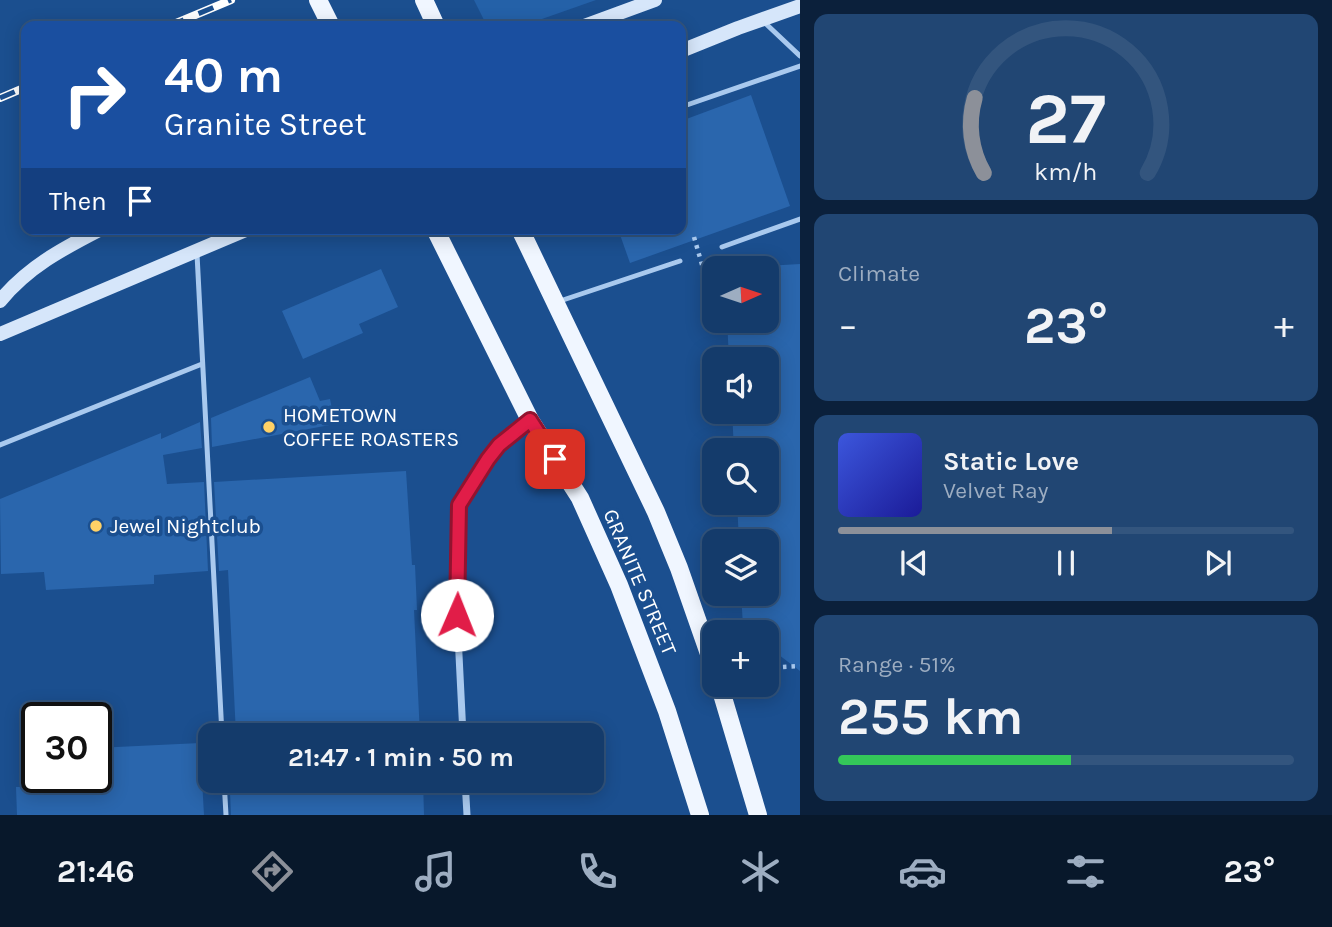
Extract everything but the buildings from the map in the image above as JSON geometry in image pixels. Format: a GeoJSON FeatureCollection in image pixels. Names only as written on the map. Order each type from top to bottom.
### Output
{"type":"FeatureCollection","features":[{"type":"Feature","properties":{"kind":"main road"},"geometry":{"type":"LineString","coordinates":[[318,0],[328,21]]}},
{"type":"Feature","properties":{"kind":"main road"},"geometry":{"type":"LineString","coordinates":[[424,0],[434,21]]}},
{"type":"Feature","properties":{"kind":"main road","name":"GRANITE STREET"},"geometry":{"type":"LineString","coordinates":[[438,235],[530,420],[580,498],[619,585],[667,711],[700,815]]}},
{"type":"Feature","properties":{"kind":"main road","name":"GRANITE STREET"},"geometry":{"type":"LineString","coordinates":[[523,235],[656,512],[702,634]]}},
{"type":"Feature","properties":{"kind":"main road"},"geometry":{"type":"LineString","coordinates":[[723,697],[758,815]]}},
{"type":"Feature","properties":{"kind":"street"},"geometry":{"type":"LineString","coordinates":[[598,21],[655,0]]}},
{"type":"Feature","properties":{"kind":"street"},"geometry":{"type":"LineString","coordinates":[[686,49],[800,6]]}},
{"type":"Feature","properties":{"kind":"street"},"geometry":{"type":"LineString","coordinates":[[0,302],[33,268],[89,235]]}},
{"type":"Feature","properties":{"kind":"street"},"geometry":{"type":"LineString","coordinates":[[0,334],[234,235]]}},
{"type":"Feature","properties":{"kind":"street"},"geometry":{"type":"LineString","coordinates":[[462,723],[457,615],[459,505],[494,452],[530,420]]}},
{"type":"Feature","properties":{"kind":"street"},"geometry":{"type":"LineString","coordinates":[[466,793],[467,815]]}},
{"type":"Feature","properties":{"kind":"lane"},"geometry":{"type":"LineString","coordinates":[[762,20],[800,56]]}},
{"type":"Feature","properties":{"kind":"lane"},"geometry":{"type":"LineString","coordinates":[[686,105],[800,66]]}},
{"type":"Feature","properties":{"kind":"lane"},"geometry":{"type":"LineString","coordinates":[[722,247],[800,219]]}},
{"type":"Feature","properties":{"kind":"lane"},"geometry":{"type":"LineString","coordinates":[[197,251],[221,723]]}},
{"type":"Feature","properties":{"kind":"lane"},"geometry":{"type":"LineString","coordinates":[[556,302],[680,261]]}},
{"type":"Feature","properties":{"kind":"lane"},"geometry":{"type":"LineString","coordinates":[[0,445],[202,364]]}},
{"type":"Feature","properties":{"kind":"lane"},"geometry":{"type":"LineString","coordinates":[[225,793],[226,815]]}},
{"type":"Feature","properties":{"kind":"path"},"geometry":{"type":"LineString","coordinates":[[694,237],[702,265]]}},
{"type":"Feature","properties":{"kind":"path"},"geometry":{"type":"LineString","coordinates":[[779,667],[800,666]]}},
{"type":"Feature","properties":{"kind":"shaded area"},"geometry":{"type":"Polygon","coordinates":[[[474,0],[596,0],[536,21],[484,21],[474,0]]]}},
{"type":"Feature","properties":{"kind":"railway"},"geometry":{"type":"LineString","coordinates":[[181,21],[231,0]]}},
{"type":"Feature","properties":{"kind":"railway"},"geometry":{"type":"LineString","coordinates":[[0,98],[21,89]]}},
{"type":"Feature","properties":{"kind":"place","name":"HOMETOWN COFFEE ROASTERS"},"geometry":{"type":"Point","coordinates":[269,427]}},
{"type":"Feature","properties":{"kind":"place","name":"Jewel Nightclub"},"geometry":{"type":"Point","coordinates":[96,526]}},
{"type":"Feature","properties":{"kind":"route"},"geometry":{"type":"LineString","coordinates":[[457,615],[459,505],[499,445],[530,420],[555,459]]}}]}
